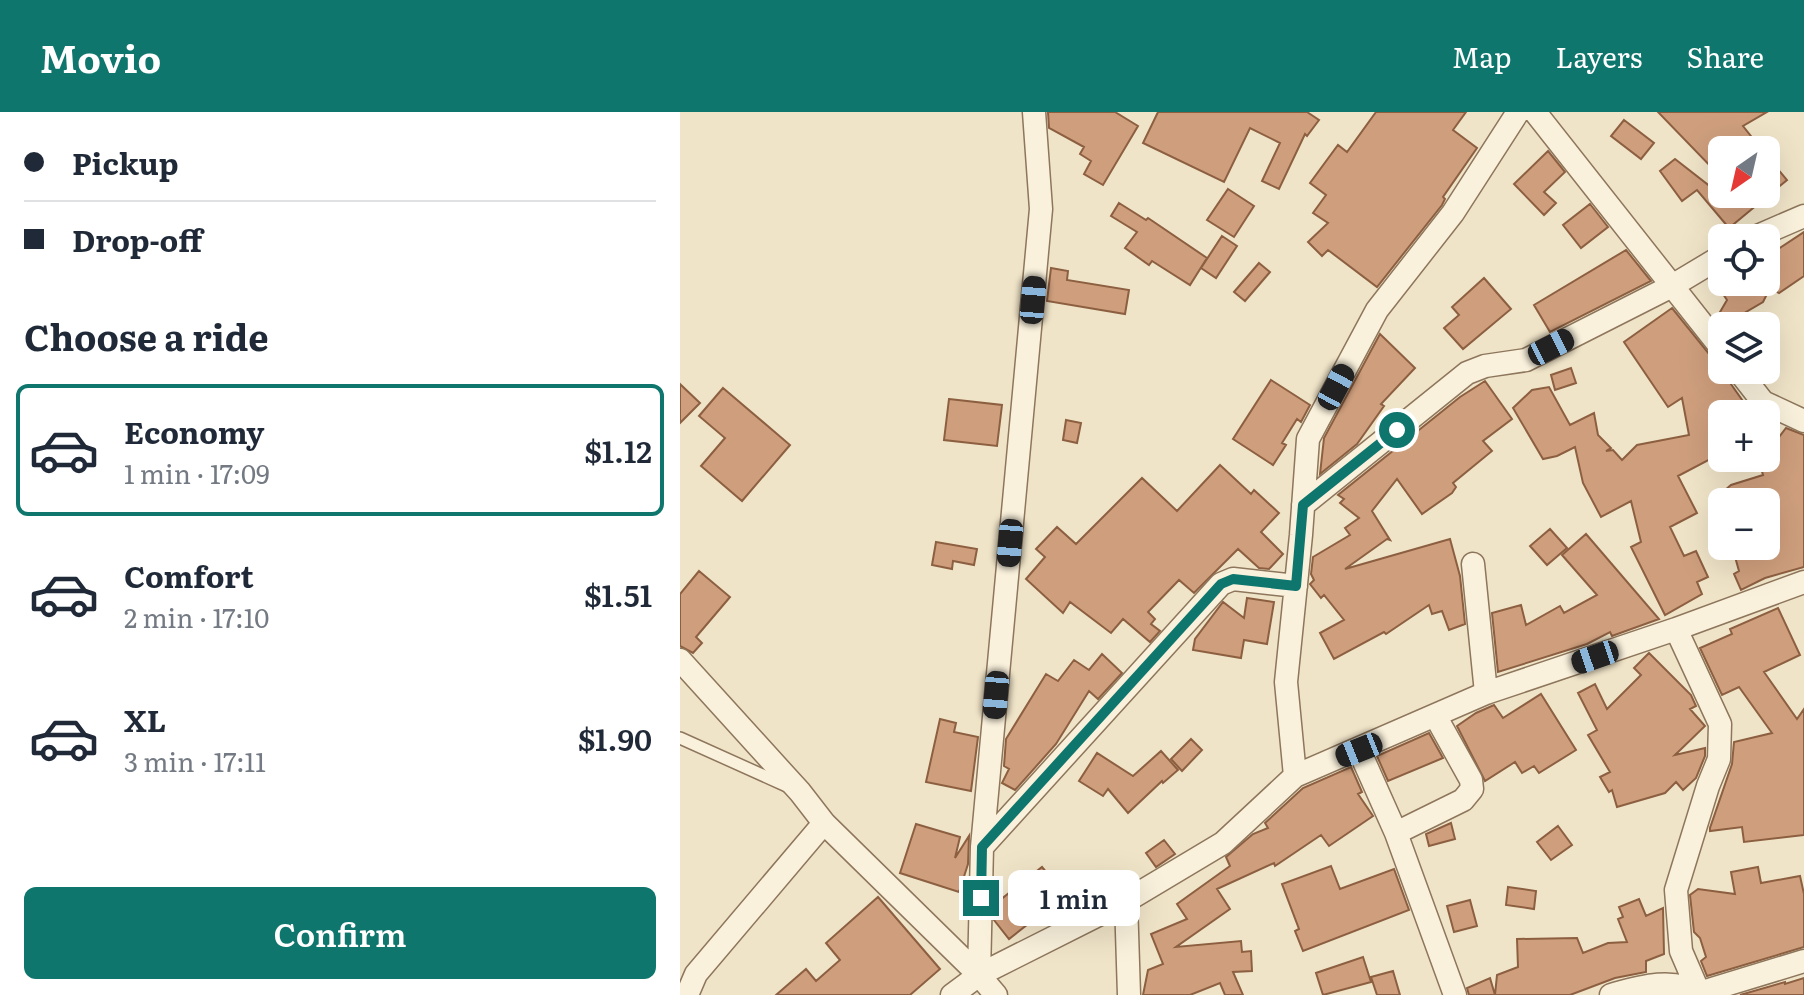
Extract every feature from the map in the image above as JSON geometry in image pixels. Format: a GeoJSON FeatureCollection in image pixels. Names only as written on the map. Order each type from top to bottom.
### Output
{"type":"FeatureCollection","features":[{"type":"Feature","properties":{"kind":"street"},"geometry":{"type":"LineString","coordinates":[[979,975],[982,847],[1041,209],[1034,112]]}},
{"type":"Feature","properties":{"kind":"street"},"geometry":{"type":"LineString","coordinates":[[1295,776],[1286,682],[1308,439],[1377,310],[1453,213],[1518,112]]}},
{"type":"Feature","properties":{"kind":"street"},"geometry":{"type":"LineString","coordinates":[[1535,112],[1708,331]]}},
{"type":"Feature","properties":{"kind":"street"},"geometry":{"type":"LineString","coordinates":[[1780,226],[1804,216]]}},
{"type":"Feature","properties":{"kind":"street"},"geometry":{"type":"LineString","coordinates":[[1303,505],[1467,373],[1485,366],[1526,360],[1708,264]]}},
{"type":"Feature","properties":{"kind":"street"},"geometry":{"type":"LineString","coordinates":[[1749,384],[1763,402],[1804,421]]}},
{"type":"Feature","properties":{"kind":"street"},"geometry":{"type":"LineString","coordinates":[[1473,564],[1486,693]]}},
{"type":"Feature","properties":{"kind":"street"},"geometry":{"type":"LineString","coordinates":[[982,847],[1221,584],[1233,579],[1296,586]]}},
{"type":"Feature","properties":{"kind":"street"},"geometry":{"type":"LineString","coordinates":[[952,995],[979,975],[1126,901],[1223,843],[1295,776],[1486,693],[1804,582]]}},
{"type":"Feature","properties":{"kind":"street"},"geometry":{"type":"LineString","coordinates":[[1676,629],[1720,724],[1719,759],[1676,890],[1681,951],[1699,994]]}},
{"type":"Feature","properties":{"kind":"street"},"geometry":{"type":"LineString","coordinates":[[680,660],[800,792],[824,823],[996,995]]}},
{"type":"Feature","properties":{"kind":"street"},"geometry":{"type":"LineString","coordinates":[[1396,833],[1463,800],[1472,789],[1471,780],[1436,717]]}},
{"type":"Feature","properties":{"kind":"street"},"geometry":{"type":"LineString","coordinates":[[1359,750],[1396,833],[1455,995]]}},
{"type":"Feature","properties":{"kind":"street"},"geometry":{"type":"LineString","coordinates":[[687,995],[696,974],[824,823]]}},
{"type":"Feature","properties":{"kind":"street"},"geometry":{"type":"LineString","coordinates":[[1126,901],[1129,995]]}},
{"type":"Feature","properties":{"kind":"street"},"geometry":{"type":"LineString","coordinates":[[1699,994],[1804,961]]}},
{"type":"Feature","properties":{"kind":"street"},"geometry":{"type":"LineString","coordinates":[[1611,995],[1669,983],[1684,984],[1699,994]]}},
{"type":"Feature","properties":{"kind":"lane"},"geometry":{"type":"LineString","coordinates":[[680,738],[800,792]]}},
{"type":"Feature","properties":{"kind":"building"},"geometry":{"type":"Polygon","coordinates":[[[1048,112],[1115,112],[1138,126],[1103,185],[1084,174],[1091,161],[1080,154],[1084,147],[1049,128],[1048,112]]]}},
{"type":"Feature","properties":{"kind":"building"},"geometry":{"type":"Polygon","coordinates":[[[1158,112],[1307,112],[1319,120],[1307,136],[1305,134],[1279,189],[1262,181],[1280,143],[1250,128],[1224,182],[1143,143],[1158,112]]]}},
{"type":"Feature","properties":{"kind":"building"},"geometry":{"type":"Polygon","coordinates":[[[1376,112],[1466,112],[1453,130],[1477,148],[1443,197],[1442,205],[1377,287],[1328,250],[1322,256],[1308,242],[1328,223],[1313,213],[1326,195],[1310,183],[1338,145],[1347,152],[1376,112]]]}},
{"type":"Feature","properties":{"kind":"building"},"geometry":{"type":"Polygon","coordinates":[[[1658,112],[1767,112],[1743,126],[1751,136],[1708,136],[1708,164],[1658,112]]]}},
{"type":"Feature","properties":{"kind":"building"},"geometry":{"type":"Polygon","coordinates":[[[1624,120],[1654,143],[1641,159],[1611,136],[1624,120]]]}},
{"type":"Feature","properties":{"kind":"building"},"geometry":{"type":"Polygon","coordinates":[[[1548,151],[1565,172],[1544,192],[1556,203],[1544,215],[1514,184],[1548,151]]]}},
{"type":"Feature","properties":{"kind":"building"},"geometry":{"type":"Polygon","coordinates":[[[1675,159],[1708,185],[1708,203],[1697,190],[1682,201],[1660,171],[1675,159]]]}},
{"type":"Feature","properties":{"kind":"building"},"geometry":{"type":"Polygon","coordinates":[[[1780,172],[1787,180],[1780,186],[1780,172]]]}},
{"type":"Feature","properties":{"kind":"building"},"geometry":{"type":"Polygon","coordinates":[[[1228,189],[1254,206],[1234,237],[1207,220],[1228,189]]]}},
{"type":"Feature","properties":{"kind":"building"},"geometry":{"type":"Polygon","coordinates":[[[1119,203],[1146,220],[1148,218],[1207,258],[1190,285],[1152,261],[1149,265],[1125,248],[1137,232],[1111,216],[1119,203]]]}},
{"type":"Feature","properties":{"kind":"building"},"geometry":{"type":"Polygon","coordinates":[[[1590,204],[1608,227],[1581,248],[1563,225],[1590,204]]]}},
{"type":"Feature","properties":{"kind":"building"},"geometry":{"type":"Polygon","coordinates":[[[1712,208],[1753,208],[1734,224],[1726,224],[1712,208]]]}},
{"type":"Feature","properties":{"kind":"building"},"geometry":{"type":"Polygon","coordinates":[[[1804,232],[1804,276],[1780,292],[1780,248],[1804,232]]]}},
{"type":"Feature","properties":{"kind":"building"},"geometry":{"type":"Polygon","coordinates":[[[1222,236],[1237,246],[1216,278],[1201,268],[1222,236]]]}},
{"type":"Feature","properties":{"kind":"building"},"geometry":{"type":"Polygon","coordinates":[[[1626,250],[1651,281],[1550,332],[1534,305],[1626,250]]]}},
{"type":"Feature","properties":{"kind":"building"},"geometry":{"type":"Polygon","coordinates":[[[1259,263],[1270,272],[1245,301],[1234,292],[1259,263]]]}},
{"type":"Feature","properties":{"kind":"building"},"geometry":{"type":"Polygon","coordinates":[[[1051,268],[1068,271],[1067,280],[1129,290],[1125,314],[1047,301],[1051,268]]]}},
{"type":"Feature","properties":{"kind":"building"},"geometry":{"type":"Polygon","coordinates":[[[1484,278],[1511,309],[1463,349],[1444,328],[1459,315],[1452,307],[1484,278]]]}},
{"type":"Feature","properties":{"kind":"building"},"geometry":{"type":"Polygon","coordinates":[[[1724,296],[1766,296],[1763,302],[1746,312],[1720,312],[1727,300],[1724,296]]]}},
{"type":"Feature","properties":{"kind":"building"},"geometry":{"type":"Polygon","coordinates":[[[1672,308],[1708,353],[1708,384],[1731,384],[1742,400],[1708,400],[1708,460],[1678,476],[1697,513],[1670,527],[1684,556],[1696,551],[1708,577],[1697,582],[1702,594],[1665,615],[1631,547],[1641,542],[1631,501],[1601,517],[1583,483],[1575,447],[1543,459],[1513,408],[1532,390],[1549,387],[1570,425],[1594,413],[1598,435],[1611,448],[1606,451],[1613,450],[1622,460],[1637,445],[1689,435],[1682,398],[1668,407],[1624,342],[1672,308]]]}},
{"type":"Feature","properties":{"kind":"building"},"geometry":{"type":"Polygon","coordinates":[[[1380,334],[1415,368],[1381,404],[1384,406],[1357,444],[1320,474],[1324,438],[1380,334]]]}},
{"type":"Feature","properties":{"kind":"building"},"geometry":{"type":"Polygon","coordinates":[[[1571,368],[1576,383],[1555,390],[1551,375],[1571,368]]]}},
{"type":"Feature","properties":{"kind":"building"},"geometry":{"type":"Polygon","coordinates":[[[1271,380],[1310,405],[1301,422],[1297,419],[1282,443],[1286,445],[1273,465],[1233,439],[1271,380]]]}},
{"type":"Feature","properties":{"kind":"building"},"geometry":{"type":"Polygon","coordinates":[[[1485,381],[1512,419],[1483,441],[1492,451],[1453,483],[1456,487],[1452,493],[1422,514],[1397,479],[1372,511],[1390,540],[1387,539],[1345,569],[1450,539],[1460,576],[1465,624],[1449,630],[1442,611],[1432,614],[1429,605],[1386,634],[1384,632],[1334,659],[1320,633],[1344,620],[1324,595],[1321,598],[1310,584],[1314,580],[1311,574],[1313,557],[1350,535],[1345,528],[1359,518],[1340,503],[1344,499],[1338,495],[1460,397],[1485,381]]]}},
{"type":"Feature","properties":{"kind":"building"},"geometry":{"type":"Polygon","coordinates":[[[680,384],[700,403],[680,423],[680,384]]]}},
{"type":"Feature","properties":{"kind":"building"},"geometry":{"type":"Polygon","coordinates":[[[723,388],[790,445],[742,501],[701,466],[725,438],[699,416],[723,388]]]}},
{"type":"Feature","properties":{"kind":"building"},"geometry":{"type":"Polygon","coordinates":[[[949,399],[1002,405],[997,446],[944,440],[949,399]]]}},
{"type":"Feature","properties":{"kind":"building"},"geometry":{"type":"Polygon","coordinates":[[[1066,420],[1081,423],[1077,443],[1063,440],[1066,420]]]}},
{"type":"Feature","properties":{"kind":"building"},"geometry":{"type":"Polygon","coordinates":[[[1786,428],[1804,435],[1804,567],[1765,578],[1741,590],[1734,574],[1739,571],[1736,560],[1780,560],[1780,488],[1727,488],[1763,475],[1762,472],[1780,472],[1780,436],[1786,428]]]}},
{"type":"Feature","properties":{"kind":"building"},"geometry":{"type":"Polygon","coordinates":[[[1220,465],[1251,494],[1254,490],[1279,513],[1261,532],[1283,554],[1269,569],[1259,568],[1238,549],[1194,593],[1179,580],[1148,612],[1155,619],[1151,624],[1160,631],[1150,642],[1123,619],[1111,633],[1070,602],[1063,613],[1026,579],[1045,557],[1036,549],[1057,527],[1076,544],[1142,478],[1177,511],[1220,465]]]}},
{"type":"Feature","properties":{"kind":"building"},"geometry":{"type":"Polygon","coordinates":[[[1550,529],[1567,548],[1547,565],[1530,546],[1550,529]]]}},
{"type":"Feature","properties":{"kind":"building"},"geometry":{"type":"Polygon","coordinates":[[[1586,534],[1659,619],[1612,636],[1610,632],[1587,644],[1498,672],[1492,613],[1521,605],[1526,625],[1560,606],[1564,613],[1597,595],[1562,555],[1586,534]]]}},
{"type":"Feature","properties":{"kind":"building"},"geometry":{"type":"Polygon","coordinates":[[[936,542],[977,549],[974,565],[953,561],[952,569],[932,565],[936,542]]]}},
{"type":"Feature","properties":{"kind":"building"},"geometry":{"type":"Polygon","coordinates":[[[699,571],[730,597],[696,637],[702,643],[693,653],[680,646],[680,594],[699,571]]]}},
{"type":"Feature","properties":{"kind":"building"},"geometry":{"type":"Polygon","coordinates":[[[1247,598],[1274,602],[1267,644],[1244,640],[1241,658],[1193,650],[1195,639],[1223,602],[1244,618],[1247,598]]]}},
{"type":"Feature","properties":{"kind":"building"},"geometry":{"type":"Polygon","coordinates":[[[1778,608],[1800,655],[1764,672],[1797,719],[1804,709],[1804,835],[1744,842],[1742,827],[1710,831],[1710,828],[1732,764],[1734,742],[1772,733],[1739,687],[1722,695],[1700,648],[1732,634],[1730,629],[1778,608]]]}},
{"type":"Feature","properties":{"kind":"building"},"geometry":{"type":"Polygon","coordinates":[[[1649,653],[1691,695],[1696,706],[1690,709],[1705,726],[1675,755],[1705,748],[1705,756],[1696,778],[1683,790],[1676,782],[1665,793],[1617,807],[1612,790],[1609,792],[1600,777],[1610,772],[1588,735],[1597,730],[1578,693],[1595,684],[1607,709],[1641,675],[1634,668],[1649,653]]]}},
{"type":"Feature","properties":{"kind":"building"},"geometry":{"type":"Polygon","coordinates":[[[1102,654],[1122,673],[1098,699],[1089,691],[1056,744],[1015,790],[1002,783],[1009,769],[1004,766],[1006,739],[1046,674],[1058,681],[1074,660],[1089,670],[1102,654]]]}},
{"type":"Feature","properties":{"kind":"building"},"geometry":{"type":"Polygon","coordinates":[[[1541,694],[1576,750],[1539,773],[1534,766],[1522,773],[1515,762],[1485,781],[1457,726],[1494,705],[1503,718],[1541,694]]]}},
{"type":"Feature","properties":{"kind":"building"},"geometry":{"type":"Polygon","coordinates":[[[940,719],[956,723],[954,732],[978,737],[971,791],[926,782],[940,719]]]}},
{"type":"Feature","properties":{"kind":"building"},"geometry":{"type":"Polygon","coordinates":[[[1429,733],[1443,758],[1388,781],[1377,756],[1429,733]]]}},
{"type":"Feature","properties":{"kind":"building"},"geometry":{"type":"Polygon","coordinates":[[[1191,739],[1202,750],[1182,771],[1171,759],[1191,739]]]}},
{"type":"Feature","properties":{"kind":"building"},"geometry":{"type":"Polygon","coordinates":[[[1161,751],[1178,770],[1128,813],[1108,789],[1103,796],[1079,781],[1097,753],[1133,776],[1161,751]]]}},
{"type":"Feature","properties":{"kind":"building"},"geometry":{"type":"Polygon","coordinates":[[[1351,767],[1362,792],[1358,794],[1373,816],[1329,846],[1321,835],[1275,866],[1274,863],[1217,889],[1230,909],[1176,947],[1241,941],[1242,952],[1251,951],[1252,971],[1233,972],[1243,995],[1225,995],[1220,983],[1190,995],[1143,995],[1148,970],[1163,964],[1151,934],[1187,919],[1177,904],[1230,866],[1226,857],[1253,834],[1268,828],[1265,823],[1303,788],[1351,767]]]}},
{"type":"Feature","properties":{"kind":"building"},"geometry":{"type":"Polygon","coordinates":[[[1451,823],[1455,839],[1429,846],[1426,834],[1451,823]]]}},
{"type":"Feature","properties":{"kind":"building"},"geometry":{"type":"Polygon","coordinates":[[[916,824],[960,837],[955,858],[969,836],[968,864],[959,892],[900,873],[916,824]]]}},
{"type":"Feature","properties":{"kind":"building"},"geometry":{"type":"Polygon","coordinates":[[[1558,826],[1572,845],[1551,860],[1537,842],[1558,826]]]}},
{"type":"Feature","properties":{"kind":"building"},"geometry":{"type":"Polygon","coordinates":[[[1164,840],[1175,854],[1156,867],[1146,853],[1164,840]]]}},
{"type":"Feature","properties":{"kind":"building"},"geometry":{"type":"Polygon","coordinates":[[[1331,866],[1340,889],[1394,869],[1409,910],[1303,951],[1295,931],[1299,929],[1282,884],[1331,866]]]}},
{"type":"Feature","properties":{"kind":"building"},"geometry":{"type":"Polygon","coordinates":[[[1042,867],[1065,895],[1009,939],[994,920],[995,904],[1042,867]]]}},
{"type":"Feature","properties":{"kind":"building"},"geometry":{"type":"Polygon","coordinates":[[[1758,867],[1761,883],[1800,876],[1804,894],[1804,947],[1707,976],[1701,961],[1706,957],[1700,938],[1694,932],[1690,895],[1698,889],[1735,894],[1731,872],[1758,867]]]}},
{"type":"Feature","properties":{"kind":"building"},"geometry":{"type":"Polygon","coordinates":[[[1508,887],[1536,891],[1534,909],[1506,905],[1508,887]]]}},
{"type":"Feature","properties":{"kind":"building"},"geometry":{"type":"Polygon","coordinates":[[[878,897],[940,969],[910,995],[776,995],[806,969],[816,981],[840,960],[826,943],[878,897]]]}},
{"type":"Feature","properties":{"kind":"building"},"geometry":{"type":"Polygon","coordinates":[[[1639,899],[1646,916],[1663,908],[1664,954],[1646,961],[1646,972],[1615,978],[1570,995],[1495,995],[1497,975],[1518,967],[1517,939],[1577,938],[1583,953],[1608,943],[1627,942],[1618,919],[1623,917],[1619,907],[1639,899]]]}},
{"type":"Feature","properties":{"kind":"building"},"geometry":{"type":"Polygon","coordinates":[[[1470,900],[1477,926],[1454,932],[1447,906],[1470,900]]]}},
{"type":"Feature","properties":{"kind":"building"},"geometry":{"type":"Polygon","coordinates":[[[1363,957],[1371,982],[1323,995],[1316,973],[1363,957]]]}},
{"type":"Feature","properties":{"kind":"building"},"geometry":{"type":"Polygon","coordinates":[[[1393,971],[1400,995],[1377,995],[1371,977],[1393,971]]]}},
{"type":"Feature","properties":{"kind":"building"},"geometry":{"type":"Polygon","coordinates":[[[1490,978],[1495,995],[1469,995],[1467,988],[1490,978]]]}},
{"type":"Feature","properties":{"kind":"building"},"geometry":{"type":"Polygon","coordinates":[[[1804,978],[1804,995],[1740,995],[1785,982],[1804,978]]]}},
{"type":"Feature","properties":{"kind":"route"},"geometry":{"type":"LineString","coordinates":[[981,898],[982,847],[1221,584],[1233,579],[1296,586],[1303,505],[1397,430]]}}]}
